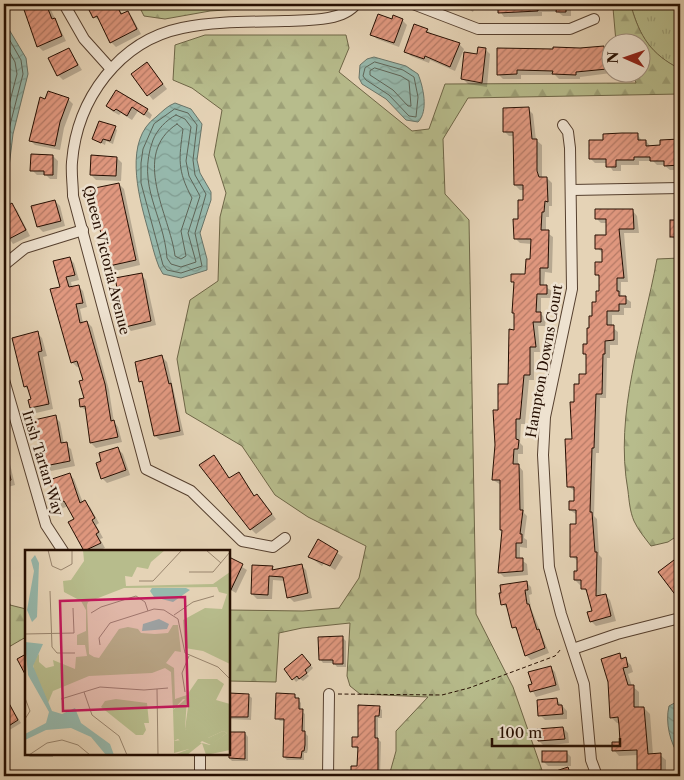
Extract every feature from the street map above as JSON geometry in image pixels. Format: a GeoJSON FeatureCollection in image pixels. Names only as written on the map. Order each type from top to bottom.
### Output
{"type":"FeatureCollection","features":[{"type":"Feature","properties":{"kind":"street"},"geometry":{"type":"LineString","coordinates":[[64,4],[84,39],[110,68]]}},
{"type":"Feature","properties":{"kind":"street","name":"Queen Victoria Avenue"},"geometry":{"type":"LineString","coordinates":[[285,538],[274,547],[242,541],[191,491],[146,469],[73,196],[72,162],[77,129],[88,100],[110,68],[141,44],[181,28],[224,23],[323,20],[352,9],[356,4]]}},
{"type":"Feature","properties":{"kind":"street"},"geometry":{"type":"LineString","coordinates":[[413,4],[478,29],[570,29],[594,19]]}},
{"type":"Feature","properties":{"kind":"street","name":"Hampton Downs Court"},"geometry":{"type":"LineString","coordinates":[[563,124],[570,139],[572,289],[545,416],[543,455],[549,567],[556,599],[584,684],[592,760],[597,776]]}},
{"type":"Feature","properties":{"kind":"street"},"geometry":{"type":"LineString","coordinates":[[572,190],[680,188]]}},
{"type":"Feature","properties":{"kind":"street"},"geometry":{"type":"LineString","coordinates":[[4,265],[25,248],[83,230]]}},
{"type":"Feature","properties":{"kind":"street","name":"Irish Tartan Way"},"geometry":{"type":"LineString","coordinates":[[4,380],[46,525],[62,550]]}},
{"type":"Feature","properties":{"kind":"street"},"geometry":{"type":"LineString","coordinates":[[573,649],[617,634],[680,618]]}},
{"type":"Feature","properties":{"kind":"street"},"geometry":{"type":"LineString","coordinates":[[328,776],[330,694]]}},
{"type":"Feature","properties":{"kind":"street"},"geometry":{"type":"LineString","coordinates":[[200,755],[200,776]]}},
{"type":"Feature","properties":{"kind":"path"},"geometry":{"type":"LineString","coordinates":[[330,694],[442,695],[468,688],[555,656]]}},
{"type":"Feature","properties":{"kind":"green space"},"geometry":{"type":"Polygon","coordinates":[[[138,4],[319,4],[210,11],[165,19],[144,16],[138,4]]]}},
{"type":"Feature","properties":{"kind":"green space"},"geometry":{"type":"Polygon","coordinates":[[[591,4],[634,4],[631,6],[641,32],[615,32],[613,8],[591,4]]]}},
{"type":"Feature","properties":{"kind":"green space"},"geometry":{"type":"Polygon","coordinates":[[[634,4],[680,4],[680,69],[652,49],[652,32],[641,32],[631,6],[634,4]]]}},
{"type":"Feature","properties":{"kind":"green space"},"geometry":{"type":"Polygon","coordinates":[[[205,35],[346,35],[349,48],[339,72],[412,131],[429,129],[445,84],[652,82],[652,49],[680,69],[680,94],[468,98],[443,139],[445,194],[469,220],[476,614],[513,687],[544,776],[389,776],[396,751],[396,731],[428,697],[360,694],[350,686],[347,676],[350,623],[302,628],[279,633],[276,682],[230,681],[230,610],[303,611],[339,608],[359,578],[366,546],[308,517],[275,495],[242,446],[186,413],[177,359],[190,300],[218,281],[220,217],[226,193],[214,155],[222,110],[192,88],[173,80],[175,45],[205,35]]]}},
{"type":"Feature","properties":{"kind":"green space"},"geometry":{"type":"Polygon","coordinates":[[[680,258],[680,534],[668,542],[651,546],[636,524],[630,506],[625,462],[627,403],[657,259],[680,258]]]}},
{"type":"Feature","properties":{"kind":"green space"},"geometry":{"type":"Polygon","coordinates":[[[4,574],[10,605],[25,609],[25,638],[7,648],[4,653],[4,574]]]}},
{"type":"Feature","properties":{"kind":"water"},"geometry":{"type":"Polygon","coordinates":[[[4,21],[26,58],[28,74],[13,134],[9,167],[4,181],[4,21]]]}},
{"type":"Feature","properties":{"kind":"water"},"geometry":{"type":"Polygon","coordinates":[[[374,57],[406,66],[418,74],[422,85],[424,105],[418,122],[406,120],[386,99],[362,84],[359,78],[360,65],[367,59],[374,57]]]}},
{"type":"Feature","properties":{"kind":"water"},"geometry":{"type":"Polygon","coordinates":[[[175,103],[191,109],[202,124],[197,160],[200,173],[211,192],[211,200],[200,233],[207,259],[207,270],[181,278],[163,274],[159,267],[140,199],[136,168],[140,139],[146,127],[165,109],[175,103]]]}},
{"type":"Feature","properties":{"kind":"water"},"geometry":{"type":"Polygon","coordinates":[[[680,700],[680,757],[671,739],[668,726],[668,712],[669,706],[680,700]]]}},
{"type":"Feature","properties":{"kind":"building"},"geometry":{"type":"Polygon","coordinates":[[[22,4],[46,4],[52,19],[55,18],[62,36],[37,47],[22,4]]]}},
{"type":"Feature","properties":{"kind":"building"},"geometry":{"type":"Polygon","coordinates":[[[86,4],[116,4],[121,14],[128,11],[137,29],[110,43],[97,16],[93,18],[86,4]]]}},
{"type":"Feature","properties":{"kind":"building"},"geometry":{"type":"Polygon","coordinates":[[[498,4],[538,4],[538,11],[498,13],[498,4]]]}},
{"type":"Feature","properties":{"kind":"building"},"geometry":{"type":"Polygon","coordinates":[[[557,4],[566,4],[566,12],[556,12],[557,4]]]}},
{"type":"Feature","properties":{"kind":"building"},"geometry":{"type":"Polygon","coordinates":[[[378,14],[392,19],[393,15],[403,19],[394,43],[370,35],[378,14]]]}},
{"type":"Feature","properties":{"kind":"building"},"geometry":{"type":"Polygon","coordinates":[[[414,24],[428,29],[426,32],[460,43],[450,67],[425,56],[424,59],[404,52],[414,24]]]}},
{"type":"Feature","properties":{"kind":"building"},"geometry":{"type":"Polygon","coordinates":[[[602,46],[602,69],[576,72],[576,75],[552,74],[553,71],[517,70],[517,74],[497,75],[497,48],[602,46]]]}},
{"type":"Feature","properties":{"kind":"building"},"geometry":{"type":"Polygon","coordinates":[[[478,47],[486,48],[482,83],[461,79],[464,52],[477,54],[478,47]]]}},
{"type":"Feature","properties":{"kind":"building"},"geometry":{"type":"Polygon","coordinates":[[[69,48],[78,65],[57,76],[48,58],[69,48]]]}},
{"type":"Feature","properties":{"kind":"building"},"geometry":{"type":"Polygon","coordinates":[[[147,62],[163,84],[147,96],[131,74],[147,62]]]}},
{"type":"Feature","properties":{"kind":"building"},"geometry":{"type":"Polygon","coordinates":[[[116,90],[148,109],[144,115],[132,107],[127,116],[116,109],[114,111],[106,106],[116,90]]]}},
{"type":"Feature","properties":{"kind":"building"},"geometry":{"type":"Polygon","coordinates":[[[48,91],[69,98],[60,122],[55,146],[29,141],[40,97],[45,99],[48,91]]]}},
{"type":"Feature","properties":{"kind":"building"},"geometry":{"type":"Polygon","coordinates":[[[529,107],[532,139],[537,139],[537,171],[539,177],[547,177],[548,202],[545,201],[544,212],[542,212],[541,230],[549,230],[548,268],[540,268],[540,285],[547,285],[547,294],[537,294],[536,312],[541,312],[541,322],[533,322],[536,347],[530,347],[530,375],[524,375],[520,419],[516,419],[516,439],[519,440],[518,449],[514,449],[513,464],[519,464],[520,510],[523,510],[520,534],[522,534],[522,543],[516,543],[516,558],[523,558],[523,571],[498,573],[502,530],[500,530],[500,480],[492,480],[495,445],[493,410],[498,410],[498,384],[508,384],[509,329],[514,330],[514,313],[512,313],[514,282],[511,282],[511,274],[525,274],[526,259],[530,259],[531,239],[514,239],[513,219],[518,219],[518,200],[523,200],[523,185],[514,185],[513,132],[503,132],[503,108],[529,107]]]}},
{"type":"Feature","properties":{"kind":"building"},"geometry":{"type":"Polygon","coordinates":[[[99,121],[116,126],[110,141],[103,139],[101,143],[92,139],[99,121]]]}},
{"type":"Feature","properties":{"kind":"building"},"geometry":{"type":"Polygon","coordinates":[[[638,133],[638,140],[646,140],[646,146],[660,145],[660,140],[680,139],[680,165],[664,166],[664,161],[650,161],[650,157],[634,157],[634,160],[616,160],[616,167],[606,167],[606,159],[589,159],[589,140],[603,140],[603,134],[638,133]]]}},
{"type":"Feature","properties":{"kind":"building"},"geometry":{"type":"Polygon","coordinates":[[[31,154],[53,155],[53,175],[44,175],[44,171],[30,171],[31,154]]]}},
{"type":"Feature","properties":{"kind":"building"},"geometry":{"type":"Polygon","coordinates":[[[91,155],[117,157],[116,176],[90,175],[91,155]]]}},
{"type":"Feature","properties":{"kind":"building"},"geometry":{"type":"Polygon","coordinates":[[[119,183],[136,260],[109,266],[90,189],[119,183]]]}},
{"type":"Feature","properties":{"kind":"building"},"geometry":{"type":"Polygon","coordinates":[[[55,200],[61,221],[37,227],[31,206],[55,200]]]}},
{"type":"Feature","properties":{"kind":"building"},"geometry":{"type":"Polygon","coordinates":[[[12,203],[26,230],[7,240],[4,233],[4,208],[12,203]]]}},
{"type":"Feature","properties":{"kind":"building"},"geometry":{"type":"Polygon","coordinates":[[[595,209],[633,209],[634,229],[619,229],[624,278],[617,278],[617,291],[619,291],[619,296],[626,296],[626,304],[619,304],[619,311],[607,311],[607,325],[614,325],[614,340],[605,341],[602,394],[596,394],[594,448],[592,448],[590,512],[592,512],[595,552],[597,552],[596,596],[606,594],[611,616],[590,622],[587,612],[592,611],[586,589],[581,589],[581,580],[574,580],[574,571],[577,571],[577,557],[570,557],[570,524],[576,524],[576,510],[569,510],[569,501],[574,501],[574,487],[567,487],[565,439],[572,439],[570,402],[574,402],[574,384],[579,384],[579,374],[586,374],[586,354],[583,354],[583,344],[587,344],[587,328],[589,328],[589,316],[592,316],[592,302],[596,302],[596,291],[599,291],[599,275],[595,275],[595,262],[602,262],[602,249],[595,249],[595,235],[606,235],[606,219],[595,219],[595,209]]]}},
{"type":"Feature","properties":{"kind":"building"},"geometry":{"type":"Polygon","coordinates":[[[670,220],[680,220],[680,237],[670,237],[670,220]]]}},
{"type":"Feature","properties":{"kind":"building"},"geometry":{"type":"Polygon","coordinates":[[[70,257],[75,275],[66,277],[69,287],[79,285],[83,303],[76,304],[80,323],[87,321],[105,384],[111,421],[114,420],[118,437],[90,443],[85,406],[80,407],[79,399],[84,398],[79,381],[83,380],[77,361],[71,363],[50,289],[60,287],[53,261],[70,257]]]}},
{"type":"Feature","properties":{"kind":"building"},"geometry":{"type":"Polygon","coordinates":[[[142,273],[151,321],[125,327],[115,278],[142,273]]]}},
{"type":"Feature","properties":{"kind":"building"},"geometry":{"type":"Polygon","coordinates":[[[38,331],[42,351],[38,352],[49,404],[30,408],[28,400],[31,399],[27,386],[24,387],[12,338],[38,331]]]}},
{"type":"Feature","properties":{"kind":"building"},"geometry":{"type":"Polygon","coordinates":[[[162,355],[169,384],[171,383],[180,431],[154,436],[142,381],[139,382],[135,362],[162,355]]]}},
{"type":"Feature","properties":{"kind":"building"},"geometry":{"type":"Polygon","coordinates":[[[56,415],[61,443],[67,442],[70,461],[45,466],[34,420],[56,415]]]}},
{"type":"Feature","properties":{"kind":"building"},"geometry":{"type":"Polygon","coordinates":[[[118,447],[126,470],[101,479],[96,463],[101,461],[99,453],[118,447]]]}},
{"type":"Feature","properties":{"kind":"building"},"geometry":{"type":"Polygon","coordinates":[[[214,455],[229,478],[239,472],[254,496],[257,494],[272,514],[250,530],[199,465],[214,455]]]}},
{"type":"Feature","properties":{"kind":"building"},"geometry":{"type":"Polygon","coordinates":[[[4,460],[6,460],[11,480],[4,483],[4,460]]]}},
{"type":"Feature","properties":{"kind":"building"},"geometry":{"type":"Polygon","coordinates":[[[70,473],[80,503],[85,500],[95,518],[92,520],[99,532],[96,534],[101,543],[83,550],[68,522],[74,519],[64,501],[57,504],[49,480],[70,473]]]}},
{"type":"Feature","properties":{"kind":"building"},"geometry":{"type":"Polygon","coordinates":[[[318,539],[338,551],[330,566],[308,557],[318,539]]]}},
{"type":"Feature","properties":{"kind":"building"},"geometry":{"type":"Polygon","coordinates":[[[230,558],[243,564],[230,592],[230,558]]]}},
{"type":"Feature","properties":{"kind":"building"},"geometry":{"type":"Polygon","coordinates":[[[674,560],[680,567],[680,601],[658,572],[674,560]]]}},
{"type":"Feature","properties":{"kind":"building"},"geometry":{"type":"Polygon","coordinates":[[[302,564],[308,593],[287,598],[283,577],[269,576],[268,595],[251,594],[252,565],[273,566],[272,570],[302,564]]]}},
{"type":"Feature","properties":{"kind":"building"},"geometry":{"type":"Polygon","coordinates":[[[527,581],[528,590],[525,590],[527,604],[529,604],[545,648],[525,656],[516,627],[512,628],[506,604],[501,605],[499,593],[501,593],[500,585],[527,581]]]}},
{"type":"Feature","properties":{"kind":"building"},"geometry":{"type":"Polygon","coordinates":[[[343,636],[343,664],[333,664],[333,660],[319,660],[318,637],[343,636]]]}},
{"type":"Feature","properties":{"kind":"building"},"geometry":{"type":"Polygon","coordinates":[[[620,653],[621,659],[626,657],[628,667],[623,668],[628,685],[634,685],[634,707],[644,707],[648,754],[661,753],[661,770],[637,770],[637,750],[612,751],[612,742],[620,742],[619,725],[618,717],[610,718],[608,682],[601,659],[620,653]]]}},
{"type":"Feature","properties":{"kind":"building"},"geometry":{"type":"Polygon","coordinates":[[[302,654],[311,665],[305,670],[307,673],[299,679],[297,676],[292,680],[284,669],[302,654]]]}},
{"type":"Feature","properties":{"kind":"building"},"geometry":{"type":"Polygon","coordinates":[[[25,655],[25,674],[17,659],[25,655]]]}},
{"type":"Feature","properties":{"kind":"building"},"geometry":{"type":"Polygon","coordinates":[[[551,666],[556,685],[530,692],[528,685],[532,684],[528,672],[551,666]]]}},
{"type":"Feature","properties":{"kind":"building"},"geometry":{"type":"Polygon","coordinates":[[[230,693],[249,694],[248,717],[230,717],[230,693]]]}},
{"type":"Feature","properties":{"kind":"building"},"geometry":{"type":"Polygon","coordinates":[[[276,693],[295,694],[295,698],[299,698],[299,709],[303,709],[302,731],[305,731],[305,745],[301,758],[283,757],[284,719],[275,719],[276,693]]]}},
{"type":"Feature","properties":{"kind":"building"},"geometry":{"type":"Polygon","coordinates":[[[4,694],[18,720],[4,729],[4,694]]]}},
{"type":"Feature","properties":{"kind":"building"},"geometry":{"type":"Polygon","coordinates":[[[557,698],[558,705],[562,705],[563,714],[538,716],[537,700],[557,698]]]}},
{"type":"Feature","properties":{"kind":"building"},"geometry":{"type":"Polygon","coordinates":[[[358,705],[380,706],[379,716],[375,716],[375,738],[378,738],[378,776],[351,776],[351,766],[357,766],[358,747],[352,747],[352,737],[358,737],[358,705]]]}},
{"type":"Feature","properties":{"kind":"building"},"geometry":{"type":"Polygon","coordinates":[[[563,727],[565,739],[538,741],[537,729],[563,727]]]}},
{"type":"Feature","properties":{"kind":"building"},"geometry":{"type":"Polygon","coordinates":[[[230,732],[245,732],[245,759],[229,758],[230,732]]]}},
{"type":"Feature","properties":{"kind":"building"},"geometry":{"type":"Polygon","coordinates":[[[542,751],[567,751],[567,762],[542,762],[542,751]]]}},
{"type":"Feature","properties":{"kind":"building"},"geometry":{"type":"Polygon","coordinates":[[[568,767],[571,776],[544,776],[544,775],[568,767]]]}}]}
